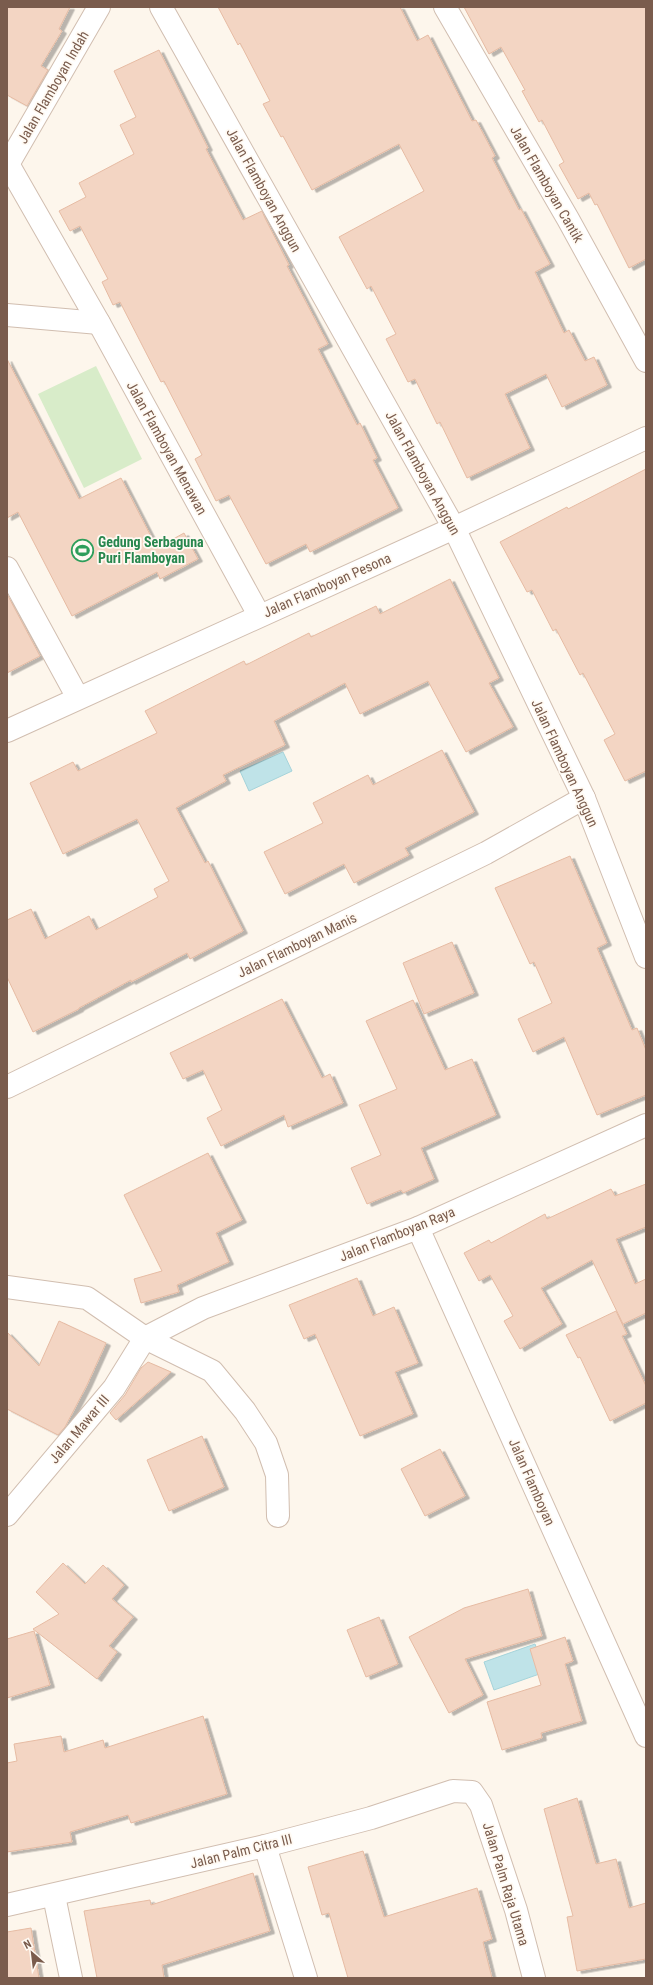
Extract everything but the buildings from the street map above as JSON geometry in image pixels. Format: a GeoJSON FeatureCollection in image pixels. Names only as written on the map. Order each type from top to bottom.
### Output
{"type":"FeatureCollection","features":[{"type":"Feature","properties":{"kind":"street","name":"Jalan Flamboyan Indah"},"geometry":{"type":"LineString","coordinates":[[8,165],[99,7]]}},
{"type":"Feature","properties":{"kind":"street","name":"Jalan Flamboyan Anggun"},"geometry":{"type":"LineString","coordinates":[[161,7],[454,528],[584,798],[646,958]]}},
{"type":"Feature","properties":{"kind":"street","name":"Jalan Flamboyan Cantik"},"geometry":{"type":"LineString","coordinates":[[445,7],[568,219],[646,362]]}},
{"type":"Feature","properties":{"kind":"street","name":"Jalan Flamboyan Menawan"},"geometry":{"type":"LineString","coordinates":[[8,165],[99,323],[259,615]]}},
{"type":"Feature","properties":{"kind":"street"},"geometry":{"type":"LineString","coordinates":[[7,315],[99,323]]}},
{"type":"Feature","properties":{"kind":"street","name":"Jalan Flamboyan Pesona"},"geometry":{"type":"LineString","coordinates":[[7,731],[259,615],[454,528],[646,438]]}},
{"type":"Feature","properties":{"kind":"street"},"geometry":{"type":"LineString","coordinates":[[7,568],[78,698]]}},
{"type":"Feature","properties":{"kind":"street","name":"Jalan Flamboyan Manis"},"geometry":{"type":"LineString","coordinates":[[7,1087],[486,853],[584,798]]}},
{"type":"Feature","properties":{"kind":"street","name":"Jalan Flamboyan Raya"},"geometry":{"type":"LineString","coordinates":[[145,1338],[203,1308],[418,1228],[646,1125]]}},
{"type":"Feature","properties":{"kind":"street","name":"Jalan Flamboyan"},"geometry":{"type":"LineString","coordinates":[[418,1228],[646,1736]]}},
{"type":"Feature","properties":{"kind":"street"},"geometry":{"type":"LineString","coordinates":[[7,1286],[87,1298],[145,1338],[212,1371],[245,1411],[266,1443],[277,1476],[278,1516]]}},
{"type":"Feature","properties":{"kind":"street","name":"Jalan Mawar III"},"geometry":{"type":"LineString","coordinates":[[7,1515],[114,1388],[145,1338]]}},
{"type":"Feature","properties":{"kind":"street","name":"Jalan Palm Citra III"},"geometry":{"type":"LineString","coordinates":[[7,1905],[54,1896],[265,1846],[371,1818],[453,1790],[472,1792]]}},
{"type":"Feature","properties":{"kind":"street","name":"Jalan Palm Raja Utama"},"geometry":{"type":"LineString","coordinates":[[472,1792],[481,1805],[516,1910],[534,1978]]}},
{"type":"Feature","properties":{"kind":"street"},"geometry":{"type":"LineString","coordinates":[[265,1846],[306,1978]]}},
{"type":"Feature","properties":{"kind":"street"},"geometry":{"type":"LineString","coordinates":[[54,1896],[70,1978]]}},
{"type":"Feature","properties":{"kind":"green space"},"geometry":{"type":"Polygon","coordinates":[[[96,366],[142,459],[84,488],[38,394],[96,366]]]}},
{"type":"Feature","properties":{"kind":"water"},"geometry":{"type":"Polygon","coordinates":[[[283,752],[292,771],[249,791],[240,771],[283,752]]]}},
{"type":"Feature","properties":{"kind":"water"},"geometry":{"type":"Polygon","coordinates":[[[535,1644],[545,1672],[494,1690],[484,1662],[535,1644]]]}},
{"type":"Feature","properties":{"kind":"place","name":"Gedung Serbaguna Puri Flamboyan"},"geometry":{"type":"Point","coordinates":[82,550]}}]}
